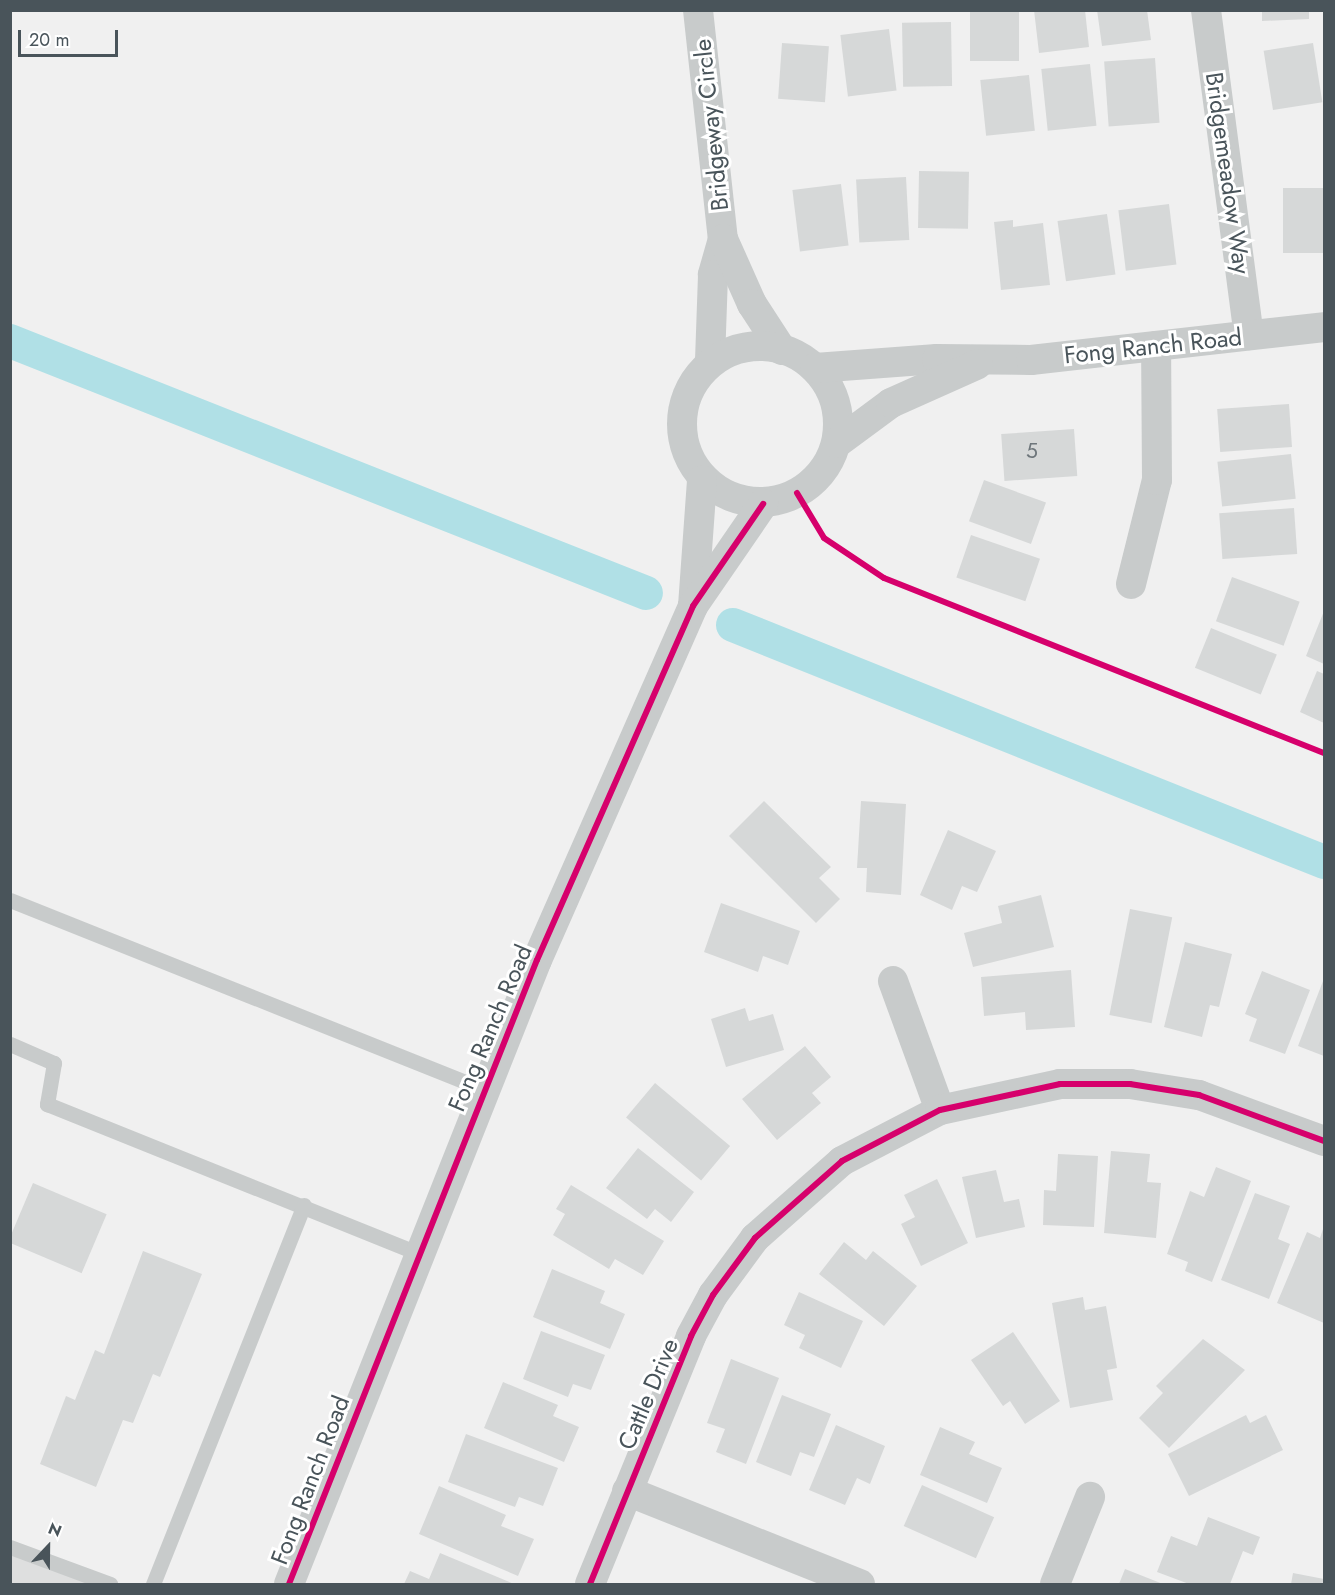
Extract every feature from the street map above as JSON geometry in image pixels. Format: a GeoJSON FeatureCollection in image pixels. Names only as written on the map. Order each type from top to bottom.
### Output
{"type":"FeatureCollection","features":[{"type":"Feature","properties":{"kind":"street","name":"Bridgeway Circle"},"geometry":{"type":"LineString","coordinates":[[698,10],[723,239],[752,304],[782,350]]}},
{"type":"Feature","properties":{"kind":"street","name":"Bridgemeadow Way"},"geometry":{"type":"LineString","coordinates":[[1206,10],[1249,335]]}},
{"type":"Feature","properties":{"kind":"street","name":"Bridgeway Circle"},"geometry":{"type":"LineString","coordinates":[[710,361],[714,274],[723,239]]}},
{"type":"Feature","properties":{"kind":"street","name":"Fong Ranch Road"},"geometry":{"type":"LineString","coordinates":[[815,368],[937,359],[980,363],[1324,327]]}},
{"type":"Feature","properties":{"kind":"street"},"geometry":{"type":"LineString","coordinates":[[1131,584],[1157,480],[1156,346]]}},
{"type":"Feature","properties":{"kind":"street"},"geometry":{"type":"LineString","coordinates":[[744,348],[782,350],[815,368],[836,403],[837,443],[830,462],[802,491],[763,504],[742,501],[702,480],[684,443],[682,422],[686,400],[710,361],[744,348]]}},
{"type":"Feature","properties":{"kind":"street","name":"Fong Ranch Road"},"geometry":{"type":"LineString","coordinates":[[837,443],[891,403],[980,363]]}},
{"type":"Feature","properties":{"kind":"street","name":"Fong Ranch Road"},"geometry":{"type":"LineString","coordinates":[[693,606],[702,480]]}},
{"type":"Feature","properties":{"kind":"street","name":"Fong Ranch Road"},"geometry":{"type":"LineString","coordinates":[[289,1584],[483,1089],[693,606],[763,504]]}},
{"type":"Feature","properties":{"kind":"street"},"geometry":{"type":"LineString","coordinates":[[893,981],[940,1110]]}},
{"type":"Feature","properties":{"kind":"street","name":"Cattle Drive"},"geometry":{"type":"LineString","coordinates":[[590,1584],[691,1336],[755,1238],[842,1161],[940,1110],[1060,1084],[1130,1084],[1199,1095],[1324,1141]]}},
{"type":"Feature","properties":{"kind":"street"},"geometry":{"type":"LineString","coordinates":[[627,1491],[860,1584]]}},
{"type":"Feature","properties":{"kind":"street"},"geometry":{"type":"LineString","coordinates":[[1055,1584],[1090,1497]]}},
{"type":"Feature","properties":{"kind":"lane"},"geometry":{"type":"LineString","coordinates":[[10,900],[483,1089]]}},
{"type":"Feature","properties":{"kind":"lane"},"geometry":{"type":"LineString","coordinates":[[10,1044],[54,1063],[47,1104],[304,1205],[418,1253]]}},
{"type":"Feature","properties":{"kind":"lane"},"geometry":{"type":"LineString","coordinates":[[153,1584],[304,1205]]}},
{"type":"Feature","properties":{"kind":"lane"},"geometry":{"type":"LineString","coordinates":[[10,1547],[110,1584]]}},
{"type":"Feature","properties":{"kind":"shaded area"},"geometry":{"type":"Polygon","coordinates":[[[11,1550],[91,1584],[11,1584],[11,1550]]]}},
{"type":"Feature","properties":{"kind":"building"},"geometry":{"type":"Polygon","coordinates":[[[970,10],[1019,10],[1019,61],[970,61],[970,10]]]}},
{"type":"Feature","properties":{"kind":"building"},"geometry":{"type":"Polygon","coordinates":[[[1034,10],[1085,10],[1089,47],[1039,53],[1034,10]]]}},
{"type":"Feature","properties":{"kind":"building"},"geometry":{"type":"Polygon","coordinates":[[[1097,10],[1147,10],[1151,40],[1102,46],[1097,10]]]}},
{"type":"Feature","properties":{"kind":"building"},"geometry":{"type":"Polygon","coordinates":[[[1262,10],[1309,10],[1309,19],[1262,21],[1262,10]]]}},
{"type":"Feature","properties":{"kind":"building"},"geometry":{"type":"Polygon","coordinates":[[[951,22],[952,86],[903,87],[902,23],[951,22]]]}},
{"type":"Feature","properties":{"kind":"building"},"geometry":{"type":"Polygon","coordinates":[[[889,29],[897,91],[848,97],[840,35],[889,29]]]}},
{"type":"Feature","properties":{"kind":"building"},"geometry":{"type":"Polygon","coordinates":[[[782,43],[829,46],[825,102],[778,99],[782,43]]]}},
{"type":"Feature","properties":{"kind":"building"},"geometry":{"type":"Polygon","coordinates":[[[1313,43],[1322,102],[1273,110],[1264,51],[1313,43]]]}},
{"type":"Feature","properties":{"kind":"building"},"geometry":{"type":"Polygon","coordinates":[[[1155,58],[1160,123],[1109,126],[1104,62],[1155,58]]]}},
{"type":"Feature","properties":{"kind":"building"},"geometry":{"type":"Polygon","coordinates":[[[1090,64],[1096,126],[1048,131],[1041,69],[1090,64]]]}},
{"type":"Feature","properties":{"kind":"building"},"geometry":{"type":"Polygon","coordinates":[[[1029,75],[1035,131],[986,136],[980,80],[1029,75]]]}},
{"type":"Feature","properties":{"kind":"building"},"geometry":{"type":"Polygon","coordinates":[[[919,171],[969,172],[968,229],[918,228],[919,171]]]}},
{"type":"Feature","properties":{"kind":"building"},"geometry":{"type":"Polygon","coordinates":[[[906,177],[909,240],[859,243],[856,180],[906,177]]]}},
{"type":"Feature","properties":{"kind":"building"},"geometry":{"type":"Polygon","coordinates":[[[841,184],[849,246],[800,252],[792,190],[841,184]]]}},
{"type":"Feature","properties":{"kind":"building"},"geometry":{"type":"Polygon","coordinates":[[[1283,188],[1324,188],[1324,253],[1283,253],[1283,188]]]}},
{"type":"Feature","properties":{"kind":"building"},"geometry":{"type":"Polygon","coordinates":[[[1169,204],[1176,265],[1126,271],[1118,210],[1169,204]]]}},
{"type":"Feature","properties":{"kind":"building"},"geometry":{"type":"Polygon","coordinates":[[[1107,214],[1115,274],[1066,281],[1057,221],[1107,214]]]}},
{"type":"Feature","properties":{"kind":"building"},"geometry":{"type":"Polygon","coordinates":[[[1013,220],[1013,227],[1043,223],[1050,285],[1001,290],[994,222],[1013,220]]]}},
{"type":"Feature","properties":{"kind":"building"},"geometry":{"type":"Polygon","coordinates":[[[1289,404],[1292,447],[1220,452],[1217,409],[1289,404]]]}},
{"type":"Feature","properties":{"kind":"building"},"geometry":{"type":"Polygon","coordinates":[[[1074,429],[1077,476],[1004,481],[1001,434],[1074,429]]]}},
{"type":"Feature","properties":{"kind":"building"},"geometry":{"type":"Polygon","coordinates":[[[1291,454],[1296,499],[1222,506],[1217,462],[1291,454]]]}},
{"type":"Feature","properties":{"kind":"building"},"geometry":{"type":"Polygon","coordinates":[[[984,480],[1046,503],[1031,544],[969,521],[984,480]]]}},
{"type":"Feature","properties":{"kind":"building"},"geometry":{"type":"Polygon","coordinates":[[[1294,508],[1297,554],[1222,559],[1219,513],[1294,508]]]}},
{"type":"Feature","properties":{"kind":"building"},"geometry":{"type":"Polygon","coordinates":[[[971,535],[1040,559],[1025,601],[956,578],[971,535]]]}},
{"type":"Feature","properties":{"kind":"building"},"geometry":{"type":"Polygon","coordinates":[[[1232,577],[1300,602],[1284,646],[1216,621],[1232,577]]]}},
{"type":"Feature","properties":{"kind":"building"},"geometry":{"type":"Polygon","coordinates":[[[1324,611],[1324,664],[1306,656],[1324,611]]]}},
{"type":"Feature","properties":{"kind":"building"},"geometry":{"type":"Polygon","coordinates":[[[1211,628],[1277,655],[1261,694],[1195,668],[1211,628]]]}},
{"type":"Feature","properties":{"kind":"building"},"geometry":{"type":"Polygon","coordinates":[[[1317,671],[1324,674],[1324,723],[1300,712],[1317,671]]]}},
{"type":"Feature","properties":{"kind":"building"},"geometry":{"type":"Polygon","coordinates":[[[764,801],[831,867],[819,878],[840,899],[816,923],[729,836],[764,801]]]}},
{"type":"Feature","properties":{"kind":"building"},"geometry":{"type":"Polygon","coordinates":[[[861,801],[906,804],[901,895],[866,892],[867,868],[857,868],[861,801]]]}},
{"type":"Feature","properties":{"kind":"building"},"geometry":{"type":"Polygon","coordinates":[[[948,830],[996,851],[977,892],[962,886],[952,910],[920,895],[948,830]]]}},
{"type":"Feature","properties":{"kind":"building"},"geometry":{"type":"Polygon","coordinates":[[[1041,895],[1054,947],[973,967],[964,933],[1002,923],[998,906],[1041,895]]]}},
{"type":"Feature","properties":{"kind":"building"},"geometry":{"type":"Polygon","coordinates":[[[721,903],[800,931],[788,965],[763,956],[758,972],[704,952],[721,903]]]}},
{"type":"Feature","properties":{"kind":"building"},"geometry":{"type":"Polygon","coordinates":[[[1130,909],[1172,917],[1152,1023],[1109,1015],[1130,909]]]}},
{"type":"Feature","properties":{"kind":"building"},"geometry":{"type":"Polygon","coordinates":[[[1185,942],[1232,954],[1219,1007],[1210,1005],[1202,1037],[1164,1027],[1185,942]]]}},
{"type":"Feature","properties":{"kind":"building"},"geometry":{"type":"Polygon","coordinates":[[[1071,970],[1075,1027],[1026,1030],[1025,1012],[984,1016],[981,977],[1071,970]]]}},
{"type":"Feature","properties":{"kind":"building"},"geometry":{"type":"Polygon","coordinates":[[[1262,971],[1310,990],[1285,1054],[1249,1041],[1257,1019],[1245,1014],[1262,971]]]}},
{"type":"Feature","properties":{"kind":"building"},"geometry":{"type":"Polygon","coordinates":[[[1324,982],[1324,1056],[1298,1046],[1324,982]]]}},
{"type":"Feature","properties":{"kind":"building"},"geometry":{"type":"Polygon","coordinates":[[[745,1008],[749,1021],[773,1014],[784,1050],[726,1067],[711,1019],[745,1008]]]}},
{"type":"Feature","properties":{"kind":"building"},"geometry":{"type":"Polygon","coordinates":[[[805,1046],[831,1077],[812,1093],[821,1103],[777,1140],[742,1099],[805,1046]]]}},
{"type":"Feature","properties":{"kind":"building"},"geometry":{"type":"Polygon","coordinates":[[[655,1083],[730,1146],[701,1180],[626,1117],[655,1083]]]}},
{"type":"Feature","properties":{"kind":"building"},"geometry":{"type":"Polygon","coordinates":[[[638,1148],[694,1192],[671,1222],[655,1209],[647,1219],[606,1188],[638,1148]]]}},
{"type":"Feature","properties":{"kind":"building"},"geometry":{"type":"Polygon","coordinates":[[[1111,1151],[1150,1154],[1147,1182],[1161,1183],[1156,1238],[1104,1233],[1111,1151]]]}},
{"type":"Feature","properties":{"kind":"building"},"geometry":{"type":"Polygon","coordinates":[[[1058,1154],[1098,1156],[1094,1227],[1043,1225],[1044,1190],[1056,1191],[1058,1154]]]}},
{"type":"Feature","properties":{"kind":"building"},"geometry":{"type":"Polygon","coordinates":[[[1216,1167],[1251,1181],[1212,1282],[1185,1271],[1188,1262],[1167,1254],[1190,1191],[1204,1197],[1216,1167]]]}},
{"type":"Feature","properties":{"kind":"building"},"geometry":{"type":"Polygon","coordinates":[[[996,1170],[1004,1202],[1019,1199],[1025,1227],[976,1238],[962,1177],[996,1170]]]}},
{"type":"Feature","properties":{"kind":"building"},"geometry":{"type":"Polygon","coordinates":[[[937,1179],[968,1243],[921,1266],[901,1224],[915,1217],[904,1195],[937,1179]]]}},
{"type":"Feature","properties":{"kind":"building"},"geometry":{"type":"Polygon","coordinates":[[[33,1183],[107,1214],[82,1273],[10,1243],[10,1237],[33,1183]]]}},
{"type":"Feature","properties":{"kind":"building"},"geometry":{"type":"Polygon","coordinates":[[[571,1185],[664,1241],[643,1275],[615,1259],[609,1269],[553,1235],[565,1214],[556,1209],[571,1185]]]}},
{"type":"Feature","properties":{"kind":"building"},"geometry":{"type":"Polygon","coordinates":[[[1255,1193],[1290,1206],[1278,1239],[1290,1244],[1269,1299],[1221,1280],[1255,1193]]]}},
{"type":"Feature","properties":{"kind":"building"},"geometry":{"type":"Polygon","coordinates":[[[1324,1226],[1324,1323],[1277,1303],[1307,1232],[1320,1238],[1324,1226]]]}},
{"type":"Feature","properties":{"kind":"building"},"geometry":{"type":"Polygon","coordinates":[[[844,1242],[866,1260],[873,1251],[917,1286],[884,1326],[819,1274],[844,1242]]]}},
{"type":"Feature","properties":{"kind":"building"},"geometry":{"type":"Polygon","coordinates":[[[143,1251],[202,1274],[160,1377],[153,1374],[133,1423],[123,1420],[96,1487],[40,1464],[66,1396],[75,1400],[95,1350],[104,1354],[143,1251]]]}},
{"type":"Feature","properties":{"kind":"building"},"geometry":{"type":"Polygon","coordinates":[[[552,1269],[605,1291],[600,1303],[625,1314],[610,1349],[533,1317],[552,1269]]]}},
{"type":"Feature","properties":{"kind":"building"},"geometry":{"type":"Polygon","coordinates":[[[799,1292],[863,1321],[841,1368],[799,1348],[805,1335],[784,1325],[799,1292]]]}},
{"type":"Feature","properties":{"kind":"building"},"geometry":{"type":"Polygon","coordinates":[[[1083,1297],[1085,1310],[1106,1306],[1117,1368],[1107,1370],[1113,1400],[1070,1408],[1052,1303],[1083,1297]]]}},
{"type":"Feature","properties":{"kind":"building"},"geometry":{"type":"Polygon","coordinates":[[[541,1331],[605,1355],[591,1390],[573,1384],[568,1397],[523,1379],[541,1331]]]}},
{"type":"Feature","properties":{"kind":"building"},"geometry":{"type":"Polygon","coordinates":[[[1013,1332],[1060,1401],[1025,1424],[1010,1401],[1003,1406],[971,1360],[1013,1332]]]}},
{"type":"Feature","properties":{"kind":"building"},"geometry":{"type":"Polygon","coordinates":[[[1203,1339],[1245,1370],[1169,1448],[1139,1418],[1163,1393],[1156,1386],[1203,1339]]]}},
{"type":"Feature","properties":{"kind":"building"},"geometry":{"type":"Polygon","coordinates":[[[731,1359],[779,1378],[746,1464],[716,1452],[725,1429],[707,1423],[731,1359]]]}},
{"type":"Feature","properties":{"kind":"building"},"geometry":{"type":"Polygon","coordinates":[[[503,1382],[558,1405],[553,1416],[579,1427],[564,1462],[484,1428],[503,1382]]]}},
{"type":"Feature","properties":{"kind":"building"},"geometry":{"type":"Polygon","coordinates":[[[782,1395],[831,1414],[814,1457],[800,1452],[791,1476],[756,1462],[782,1395]]]}},
{"type":"Feature","properties":{"kind":"building"},"geometry":{"type":"Polygon","coordinates":[[[1246,1415],[1250,1423],[1266,1415],[1283,1450],[1189,1496],[1168,1454],[1246,1415]]]}},
{"type":"Feature","properties":{"kind":"building"},"geometry":{"type":"Polygon","coordinates":[[[836,1425],[885,1446],[870,1484],[857,1478],[845,1505],[809,1490],[836,1425]]]}},
{"type":"Feature","properties":{"kind":"building"},"geometry":{"type":"Polygon","coordinates":[[[940,1427],[975,1442],[969,1454],[1002,1468],[987,1503],[920,1475],[940,1427]]]}},
{"type":"Feature","properties":{"kind":"building"},"geometry":{"type":"Polygon","coordinates":[[[466,1434],[558,1468],[543,1506],[519,1497],[515,1507],[448,1482],[466,1434]]]}},
{"type":"Feature","properties":{"kind":"building"},"geometry":{"type":"Polygon","coordinates":[[[922,1485],[994,1517],[976,1558],[904,1526],[922,1485]]]}},
{"type":"Feature","properties":{"kind":"building"},"geometry":{"type":"Polygon","coordinates":[[[439,1486],[506,1515],[501,1526],[534,1539],[518,1576],[419,1534],[439,1486]]]}},
{"type":"Feature","properties":{"kind":"building"},"geometry":{"type":"Polygon","coordinates":[[[1208,1517],[1260,1537],[1253,1555],[1243,1551],[1230,1584],[1189,1584],[1157,1572],[1171,1536],[1197,1546],[1208,1517]]]}},
{"type":"Feature","properties":{"kind":"building"},"geometry":{"type":"Polygon","coordinates":[[[440,1553],[514,1584],[404,1584],[410,1571],[429,1579],[440,1553]]]}},
{"type":"Feature","properties":{"kind":"building"},"geometry":{"type":"Polygon","coordinates":[[[1125,1569],[1163,1584],[1119,1584],[1125,1569]]]}},
{"type":"Feature","properties":{"kind":"building"},"geometry":{"type":"Polygon","coordinates":[[[1293,1573],[1324,1579],[1324,1584],[1291,1584],[1293,1573]]]}},
{"type":"Feature","properties":{"kind":"waterway"},"geometry":{"type":"LineString","coordinates":[[10,341],[646,593]]}},
{"type":"Feature","properties":{"kind":"waterway"},"geometry":{"type":"LineString","coordinates":[[733,625],[1324,862]]}},
{"type":"Feature","properties":{"kind":"cycle path"},"geometry":{"type":"LineString","coordinates":[[797,493],[824,538],[884,578],[1324,753]]}},
{"type":"Feature","properties":{"kind":"cycle path"},"geometry":{"type":"LineString","coordinates":[[289,1584],[537,960],[693,606],[763,504]]}},
{"type":"Feature","properties":{"kind":"cycle path"},"geometry":{"type":"LineString","coordinates":[[590,1584],[691,1336],[713,1295],[755,1238],[842,1161],[940,1110],[1060,1084],[1130,1084],[1199,1095],[1324,1141]]}}]}
